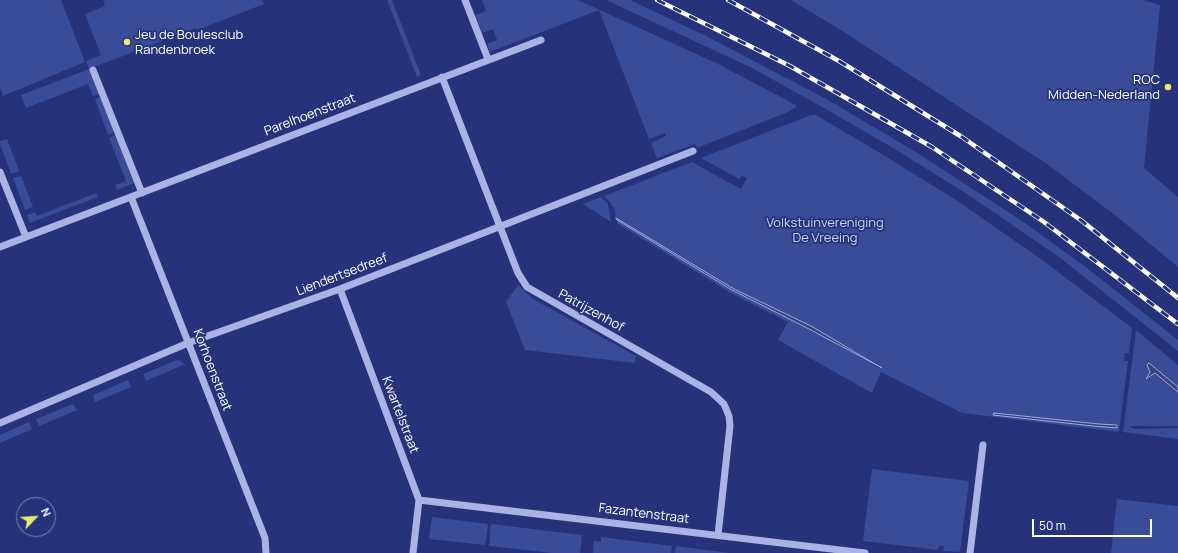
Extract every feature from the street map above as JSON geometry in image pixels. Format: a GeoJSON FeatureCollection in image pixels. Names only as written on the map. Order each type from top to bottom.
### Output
{"type":"FeatureCollection","features":[{"type":"Feature","properties":{"kind":"street"},"geometry":{"type":"LineString","coordinates":[[465,0],[488,59]]}},
{"type":"Feature","properties":{"kind":"street","name":"Parelhoenstraat"},"geometry":{"type":"LineString","coordinates":[[0,247],[142,194],[488,59],[541,40]]}},
{"type":"Feature","properties":{"kind":"street"},"geometry":{"type":"LineString","coordinates":[[94,70],[142,194]]}},
{"type":"Feature","properties":{"kind":"street","name":"Patrijzenhof"},"geometry":{"type":"LineString","coordinates":[[442,77],[518,273],[527,287],[711,392],[724,404],[729,416],[730,426],[718,535]]}},
{"type":"Feature","properties":{"kind":"street","name":"Liendertsedreef"},"geometry":{"type":"LineString","coordinates":[[0,423],[188,343],[340,289],[693,151]]}},
{"type":"Feature","properties":{"kind":"street"},"geometry":{"type":"LineString","coordinates":[[0,172],[26,237]]}},
{"type":"Feature","properties":{"kind":"street","name":"Korhoenstraat"},"geometry":{"type":"LineString","coordinates":[[132,197],[265,538],[266,553]]}},
{"type":"Feature","properties":{"kind":"street","name":"Kwartelstraat"},"geometry":{"type":"LineString","coordinates":[[340,289],[419,500],[413,553]]}},
{"type":"Feature","properties":{"kind":"street"},"geometry":{"type":"LineString","coordinates":[[970,553],[983,444]]}},
{"type":"Feature","properties":{"kind":"street","name":"Fazantenstraat"},"geometry":{"type":"LineString","coordinates":[[419,500],[865,553]]}},
{"type":"Feature","properties":{"kind":"green space"},"geometry":{"type":"Polygon","coordinates":[[[0,0],[61,0],[85,62],[3,96],[0,88],[0,0]]]}},
{"type":"Feature","properties":{"kind":"green space","name":"Jeu de Boulesclub Randenbroek"},"geometry":{"type":"Polygon","coordinates":[[[103,0],[262,0],[264,4],[197,30],[196,28],[89,69],[86,61],[101,55],[85,14],[105,6],[103,0]]]}},
{"type":"Feature","properties":{"kind":"green space"},"geometry":{"type":"Polygon","coordinates":[[[387,0],[392,0],[421,75],[417,77],[387,0]]]}},
{"type":"Feature","properties":{"kind":"green space"},"geometry":{"type":"Polygon","coordinates":[[[482,0],[578,0],[718,64],[796,105],[796,107],[788,112],[697,148],[695,144],[657,158],[651,143],[666,136],[665,133],[649,139],[599,10],[490,52],[487,44],[497,40],[493,29],[482,33],[475,15],[486,11],[482,0]]]}},
{"type":"Feature","properties":{"kind":"green space"},"geometry":{"type":"Polygon","coordinates":[[[606,0],[630,0],[708,37],[830,101],[919,154],[1022,221],[1087,268],[1178,340],[1178,351],[1059,257],[967,194],[898,151],[750,67],[606,0]]]}},
{"type":"Feature","properties":{"kind":"green space"},"geometry":{"type":"Polygon","coordinates":[[[791,0],[1143,0],[1160,5],[1144,168],[1178,197],[1178,267],[1120,219],[1047,164],[844,32],[791,0]]]}},
{"type":"Feature","properties":{"kind":"green space"},"geometry":{"type":"Polygon","coordinates":[[[89,69],[99,94],[93,96],[88,84],[26,108],[21,95],[89,69]]]}},
{"type":"Feature","properties":{"kind":"green space"},"geometry":{"type":"Polygon","coordinates":[[[100,97],[114,132],[108,135],[95,99],[100,97]]]}},
{"type":"Feature","properties":{"kind":"green space","name":"Volkstuinvereniging De Vreeing"},"geometry":{"type":"Polygon","coordinates":[[[811,115],[816,115],[953,198],[1041,259],[1132,328],[1129,353],[1125,353],[1124,361],[1128,361],[1119,432],[962,413],[881,372],[872,393],[778,340],[788,322],[731,293],[618,224],[617,220],[732,290],[809,329],[881,369],[882,367],[811,326],[734,289],[616,218],[614,207],[612,207],[611,203],[604,196],[692,162],[741,189],[747,178],[742,176],[739,179],[701,158],[811,115]],[[994,413],[994,415],[1093,426],[1116,428],[1117,425],[994,413]]]}},
{"type":"Feature","properties":{"kind":"green space"},"geometry":{"type":"Polygon","coordinates":[[[115,135],[134,183],[117,190],[115,185],[126,181],[109,138],[115,135]]]}},
{"type":"Feature","properties":{"kind":"green space"},"geometry":{"type":"Polygon","coordinates":[[[7,139],[19,171],[11,174],[0,144],[0,141],[7,139]]]}},
{"type":"Feature","properties":{"kind":"green space"},"geometry":{"type":"Polygon","coordinates":[[[21,176],[33,207],[25,210],[13,178],[21,176]]]}},
{"type":"Feature","properties":{"kind":"green space"},"geometry":{"type":"Polygon","coordinates":[[[96,193],[98,197],[30,223],[27,215],[35,212],[37,216],[96,193]]]}},
{"type":"Feature","properties":{"kind":"green space"},"geometry":{"type":"Polygon","coordinates":[[[601,197],[608,204],[611,222],[583,204],[601,197]]]}},
{"type":"Feature","properties":{"kind":"green space"},"geometry":{"type":"Polygon","coordinates":[[[518,285],[533,299],[636,356],[635,363],[525,350],[506,302],[518,285]]]}},
{"type":"Feature","properties":{"kind":"green space"},"geometry":{"type":"Polygon","coordinates":[[[1136,330],[1178,365],[1178,387],[1149,363],[1147,365],[1150,372],[1146,377],[1148,379],[1155,373],[1178,392],[1178,426],[1129,426],[1135,429],[1178,428],[1178,439],[1123,432],[1136,330]]]}},
{"type":"Feature","properties":{"kind":"green space"},"geometry":{"type":"Polygon","coordinates":[[[177,360],[181,361],[186,366],[183,365],[146,381],[143,374],[177,360]]]}},
{"type":"Feature","properties":{"kind":"green space"},"geometry":{"type":"Polygon","coordinates":[[[128,380],[131,387],[95,402],[93,395],[128,380]]]}},
{"type":"Feature","properties":{"kind":"green space"},"geometry":{"type":"Polygon","coordinates":[[[73,404],[77,410],[39,426],[36,419],[73,404]]]}},
{"type":"Feature","properties":{"kind":"green space"},"geometry":{"type":"Polygon","coordinates":[[[29,422],[32,429],[0,443],[0,435],[29,422]]]}},
{"type":"Feature","properties":{"kind":"green space"},"geometry":{"type":"Polygon","coordinates":[[[872,469],[969,481],[960,552],[943,551],[944,546],[939,546],[938,550],[863,541],[872,469]]]}},
{"type":"Feature","properties":{"kind":"green space"},"geometry":{"type":"Polygon","coordinates":[[[1117,499],[1178,506],[1178,553],[1111,553],[1117,499]]]}},
{"type":"Feature","properties":{"kind":"green space"},"geometry":{"type":"Polygon","coordinates":[[[432,517],[488,524],[485,545],[429,539],[432,517]]]}},
{"type":"Feature","properties":{"kind":"green space"},"geometry":{"type":"Polygon","coordinates":[[[491,524],[582,535],[580,553],[552,553],[489,546],[491,524]]]}},
{"type":"Feature","properties":{"kind":"green space"},"geometry":{"type":"Polygon","coordinates":[[[601,537],[672,546],[671,553],[593,553],[594,541],[601,542],[601,537]]]}},
{"type":"Feature","properties":{"kind":"green space"},"geometry":{"type":"Polygon","coordinates":[[[676,546],[729,553],[675,553],[676,546]]]}},
{"type":"Feature","properties":{"kind":"shaded area"},"geometry":{"type":"Polygon","coordinates":[[[616,218],[734,289],[811,326],[882,368],[732,290],[616,218]]]}},
{"type":"Feature","properties":{"kind":"shaded area"},"geometry":{"type":"Polygon","coordinates":[[[1149,363],[1178,387],[1178,392],[1155,373],[1146,379],[1150,372],[1147,365],[1149,363]]]}},
{"type":"Feature","properties":{"kind":"shaded area"},"geometry":{"type":"Polygon","coordinates":[[[994,413],[1117,425],[1117,428],[993,415],[994,413]]]}},
{"type":"Feature","properties":{"kind":"railway"},"geometry":{"type":"LineString","coordinates":[[657,0],[790,66],[932,147],[1044,222],[1178,324]]}},
{"type":"Feature","properties":{"kind":"railway"},"geometry":{"type":"LineString","coordinates":[[728,0],[839,61],[962,137],[1082,221],[1178,298]]}},
{"type":"Feature","properties":{"kind":"place","name":"Jeu de Boulesclub Randenbroek"},"geometry":{"type":"Point","coordinates":[127,42]}},
{"type":"Feature","properties":{"kind":"place","name":"ROC Midden-Nederland"},"geometry":{"type":"Point","coordinates":[1168,87]}}]}
